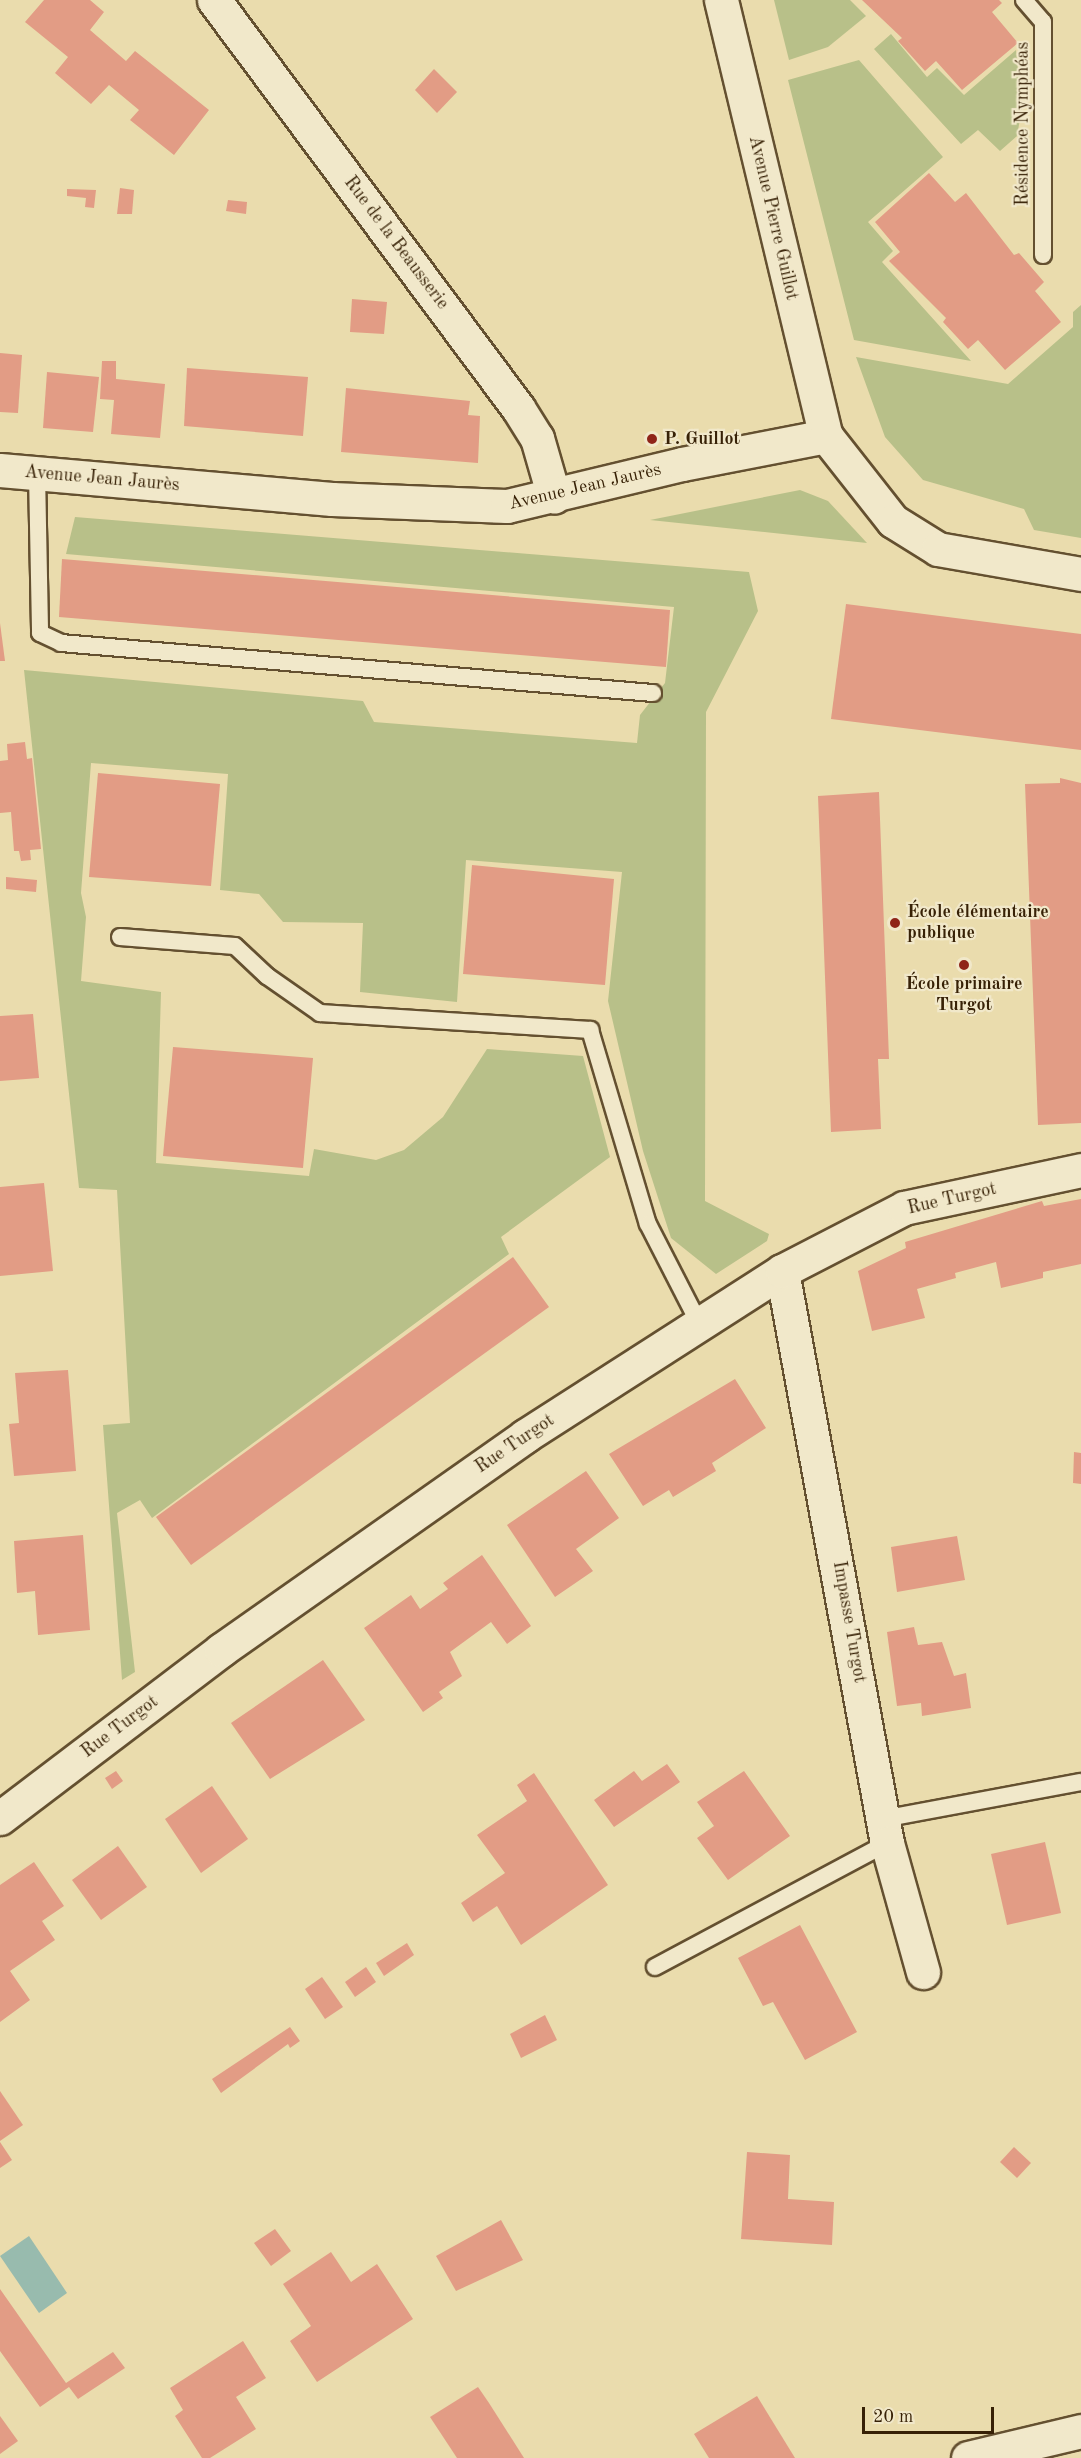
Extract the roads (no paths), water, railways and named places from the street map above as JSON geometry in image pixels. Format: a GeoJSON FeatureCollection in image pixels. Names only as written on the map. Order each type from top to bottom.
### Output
{"type":"FeatureCollection","features":[{"type":"Feature","properties":{"kind":"street","name":"Rue de la Beausserie"},"geometry":{"type":"LineString","coordinates":[[214,0],[518,408],[537,438],[554,497]]}},
{"type":"Feature","properties":{"kind":"street","name":"Avenue Pierre Guillot"},"geometry":{"type":"LineString","coordinates":[[721,0],[826,436]]}},
{"type":"Feature","properties":{"kind":"street","name":"Avenue Jean Jaurès"},"geometry":{"type":"LineString","coordinates":[[0,470],[368,501],[507,506],[554,497],[682,464],[826,436]]}},
{"type":"Feature","properties":{"kind":"street"},"geometry":{"type":"LineString","coordinates":[[826,436],[893,521],[938,549],[1081,574]]}},
{"type":"Feature","properties":{"kind":"street","name":"Rue Turgot"},"geometry":{"type":"LineString","coordinates":[[3,1806],[525,1436],[782,1271],[904,1208],[1081,1170]]}},
{"type":"Feature","properties":{"kind":"street","name":"Impasse Turgot"},"geometry":{"type":"LineString","coordinates":[[782,1271],[885,1831],[923,1972]]}},
{"type":"Feature","properties":{"kind":"street"},"geometry":{"type":"LineString","coordinates":[[969,2458],[1081,2431]]}},
{"type":"Feature","properties":{"kind":"lane","name":"Résidence Nymphéas"},"geometry":{"type":"LineString","coordinates":[[1024,0],[1043,22],[1043,255]]}},
{"type":"Feature","properties":{"kind":"lane"},"geometry":{"type":"LineString","coordinates":[[37,473],[40,633],[61,643],[653,693]]}},
{"type":"Feature","properties":{"kind":"lane"},"geometry":{"type":"LineString","coordinates":[[120,937],[235,946],[267,976],[320,1013],[590,1030],[648,1224],[700,1325]]}},
{"type":"Feature","properties":{"kind":"lane"},"geometry":{"type":"LineString","coordinates":[[655,1967],[885,1831],[1081,1782]]}},
{"type":"Feature","properties":{"kind":"place","name":"P. Guillot"},"geometry":{"type":"Point","coordinates":[652,439]}},
{"type":"Feature","properties":{"kind":"place","name":"École élémentaire publique"},"geometry":{"type":"Point","coordinates":[895,923]}},
{"type":"Feature","properties":{"kind":"place","name":"École primaire Turgot"},"geometry":{"type":"Point","coordinates":[964,965]}}]}
